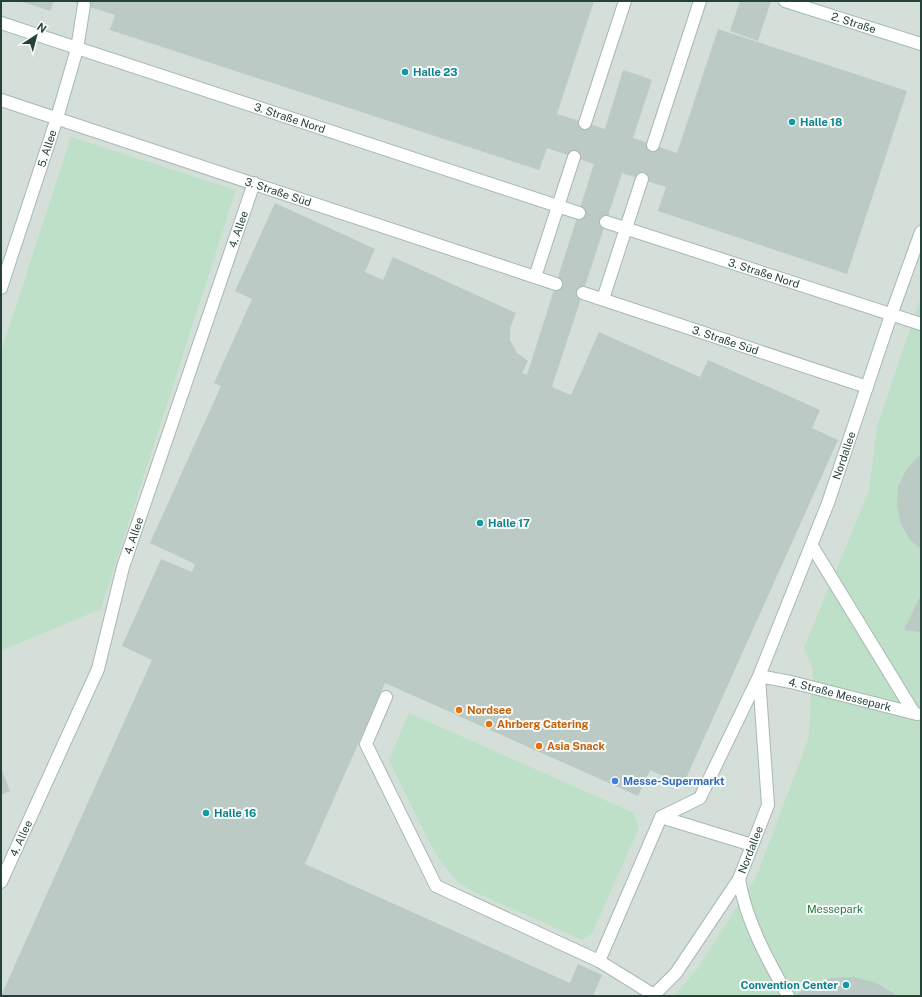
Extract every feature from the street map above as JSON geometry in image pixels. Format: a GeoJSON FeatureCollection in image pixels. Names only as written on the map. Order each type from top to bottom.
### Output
{"type":"FeatureCollection","features":[{"type":"Feature","properties":{"kind":"lane"},"geometry":{"type":"LineString","coordinates":[[585,123],[625,1]]}},
{"type":"Feature","properties":{"kind":"lane"},"geometry":{"type":"LineString","coordinates":[[653,145],[700,1]]}},
{"type":"Feature","properties":{"kind":"lane","name":"2. Straße"},"geometry":{"type":"LineString","coordinates":[[785,1],[921,44]]}},
{"type":"Feature","properties":{"kind":"lane","name":"5. Allee"},"geometry":{"type":"LineString","coordinates":[[1,288],[7,252],[57,118],[77,49],[84,6]]}},
{"type":"Feature","properties":{"kind":"lane","name":"3. Straße Nord"},"geometry":{"type":"LineString","coordinates":[[1,23],[578,212]]}},
{"type":"Feature","properties":{"kind":"lane","name":"3. Straße Süd"},"geometry":{"type":"LineString","coordinates":[[1,100],[556,284]]}},
{"type":"Feature","properties":{"kind":"lane"},"geometry":{"type":"LineString","coordinates":[[535,277],[574,157]]}},
{"type":"Feature","properties":{"kind":"lane"},"geometry":{"type":"LineString","coordinates":[[603,299],[642,179]]}},
{"type":"Feature","properties":{"kind":"lane","name":"4. Allee"},"geometry":{"type":"LineString","coordinates":[[1,882],[98,669],[123,567],[254,184]]}},
{"type":"Feature","properties":{"kind":"lane","name":"3. Straße Nord"},"geometry":{"type":"LineString","coordinates":[[606,222],[921,324]]}},
{"type":"Feature","properties":{"kind":"lane","name":"Nordallee"},"geometry":{"type":"LineString","coordinates":[[661,817],[700,798],[759,676],[828,503],[891,315],[921,232]]}},
{"type":"Feature","properties":{"kind":"lane","name":"3. Straße Süd"},"geometry":{"type":"LineString","coordinates":[[583,293],[867,387]]}},
{"type":"Feature","properties":{"kind":"lane"},"geometry":{"type":"LineString","coordinates":[[812,546],[918,714]]}},
{"type":"Feature","properties":{"kind":"lane","name":"Nordallee"},"geometry":{"type":"LineString","coordinates":[[654,995],[676,973],[739,879],[768,805],[759,676]]}},
{"type":"Feature","properties":{"kind":"lane","name":"4. Straße Messepark"},"geometry":{"type":"LineString","coordinates":[[759,676],[791,682],[918,714]]}},
{"type":"Feature","properties":{"kind":"lane"},"geometry":{"type":"LineString","coordinates":[[386,697],[366,744],[436,886],[599,961],[654,995]]}},
{"type":"Feature","properties":{"kind":"lane"},"geometry":{"type":"LineString","coordinates":[[599,961],[661,817],[752,845]]}},
{"type":"Feature","properties":{"kind":"lane"},"geometry":{"type":"LineString","coordinates":[[739,879],[743,899],[766,957],[788,996]]}},
{"type":"Feature","properties":{"kind":"shaded area"},"geometry":{"type":"Polygon","coordinates":[[[1,1],[921,1],[921,996],[1,996],[1,1]]]}},
{"type":"Feature","properties":{"kind":"green space"},"geometry":{"type":"Polygon","coordinates":[[[71,137],[236,190],[101,609],[1,651],[1,352],[71,137]]]}},
{"type":"Feature","properties":{"kind":"green space","name":"Messepark"},"geometry":{"type":"Polygon","coordinates":[[[921,297],[921,996],[674,996],[698,968],[756,877],[808,740],[813,669],[804,647],[869,491],[877,426],[921,297]]]}},
{"type":"Feature","properties":{"kind":"green space"},"geometry":{"type":"Polygon","coordinates":[[[409,713],[634,813],[639,828],[592,934],[582,940],[472,891],[457,881],[441,862],[427,838],[389,760],[409,713]]]}},
{"type":"Feature","properties":{"kind":"building"},"geometry":{"type":"Polygon","coordinates":[[[20,1],[54,1],[50,11],[20,1]]]}},
{"type":"Feature","properties":{"kind":"building"},"geometry":{"type":"Polygon","coordinates":[[[71,1],[594,1],[557,114],[605,129],[623,70],[652,80],[633,138],[677,153],[718,29],[907,91],[847,274],[658,211],[666,187],[622,173],[552,387],[571,395],[599,332],[700,377],[708,360],[820,410],[812,428],[838,440],[683,785],[650,770],[638,796],[385,683],[305,864],[570,983],[578,964],[602,975],[593,996],[1,996],[152,660],[122,646],[161,559],[192,572],[195,564],[150,543],[221,386],[214,383],[252,299],[235,291],[275,203],[375,249],[365,272],[383,280],[393,257],[516,313],[510,328],[510,340],[517,353],[528,361],[522,373],[527,375],[594,164],[547,148],[539,170],[110,30],[115,15],[71,1]]]}},
{"type":"Feature","properties":{"kind":"building"},"geometry":{"type":"Polygon","coordinates":[[[740,1],[771,1],[758,41],[730,31],[740,1]]]}},
{"type":"Feature","properties":{"kind":"building"},"geometry":{"type":"Polygon","coordinates":[[[921,454],[921,549],[910,540],[901,524],[897,505],[898,487],[907,468],[921,454]]]}},
{"type":"Feature","properties":{"kind":"building"},"geometry":{"type":"Polygon","coordinates":[[[921,594],[921,632],[904,630],[921,594]]]}},
{"type":"Feature","properties":{"kind":"building"},"geometry":{"type":"Polygon","coordinates":[[[1,769],[10,791],[1,795],[1,769]]]}},
{"type":"Feature","properties":{"kind":"building","name":"Convention Center"},"geometry":{"type":"Polygon","coordinates":[[[854,977],[876,983],[896,996],[795,996],[807,987],[830,978],[854,977]]]}},
{"type":"Feature","properties":{"kind":"place","name":"Halle 23"},"geometry":{"type":"Point","coordinates":[405,72]}},
{"type":"Feature","properties":{"kind":"place","name":"Halle 18"},"geometry":{"type":"Point","coordinates":[792,122]}},
{"type":"Feature","properties":{"kind":"place","name":"Halle 17"},"geometry":{"type":"Point","coordinates":[480,523]}},
{"type":"Feature","properties":{"kind":"place","name":"Nordsee"},"geometry":{"type":"Point","coordinates":[459,710]}},
{"type":"Feature","properties":{"kind":"place","name":"Ahrberg Catering"},"geometry":{"type":"Point","coordinates":[489,724]}},
{"type":"Feature","properties":{"kind":"place","name":"Asia Snack"},"geometry":{"type":"Point","coordinates":[539,746]}},
{"type":"Feature","properties":{"kind":"place","name":"Messe-Supermarkt"},"geometry":{"type":"Point","coordinates":[615,781]}},
{"type":"Feature","properties":{"kind":"place","name":"Halle 16"},"geometry":{"type":"Point","coordinates":[206,813]}},
{"type":"Feature","properties":{"kind":"place","name":"Convention Center"},"geometry":{"type":"Point","coordinates":[846,985]}}]}
